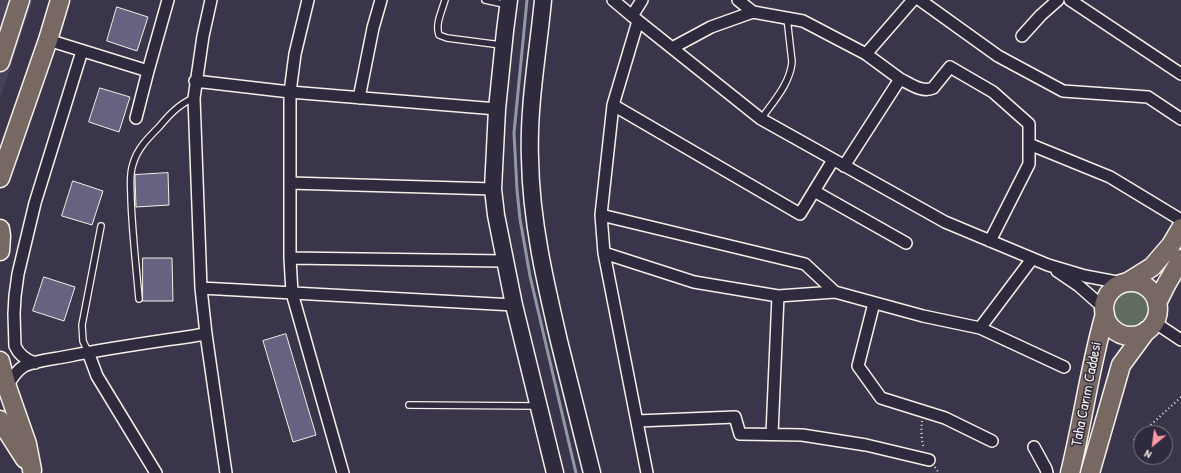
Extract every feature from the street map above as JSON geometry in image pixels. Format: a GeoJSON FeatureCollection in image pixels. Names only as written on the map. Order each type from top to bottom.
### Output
{"type":"FeatureCollection","features":[{"type":"Feature","properties":{"kind":"main road"},"geometry":{"type":"LineString","coordinates":[[0,62],[20,0]]}},
{"type":"Feature","properties":{"kind":"main road"},"geometry":{"type":"LineString","coordinates":[[0,178],[48,40],[60,0]]}},
{"type":"Feature","properties":{"kind":"main road"},"geometry":{"type":"LineString","coordinates":[[543,0],[530,117],[530,160],[533,207],[549,300],[592,473]]}},
{"type":"Feature","properties":{"kind":"main road"},"geometry":{"type":"LineString","coordinates":[[509,2],[497,109],[493,189],[504,261],[555,473]]}},
{"type":"Feature","properties":{"kind":"main road"},"geometry":{"type":"LineString","coordinates":[[1125,282],[1135,282],[1147,287],[1155,297],[1157,303],[1157,316],[1150,327],[1133,336],[1121,334],[1110,326],[1104,311],[1105,301],[1111,290],[1125,282],[1152,267],[1171,246],[1181,228]]}},
{"type":"Feature","properties":{"kind":"main road"},"geometry":{"type":"LineString","coordinates":[[0,229],[0,251]]}},
{"type":"Feature","properties":{"kind":"main road"},"geometry":{"type":"LineString","coordinates":[[1157,303],[1181,259]]}},
{"type":"Feature","properties":{"kind":"main road","name":"Taha Carım Caddesi"},"geometry":{"type":"LineString","coordinates":[[1070,473],[1078,441],[1104,311]]}},
{"type":"Feature","properties":{"kind":"main road","name":"Taha Carım Caddesi"},"geometry":{"type":"LineString","coordinates":[[1090,473],[1121,365],[1150,327]]}},
{"type":"Feature","properties":{"kind":"main road"},"geometry":{"type":"LineString","coordinates":[[0,361],[7,387],[27,444],[33,472]]}},
{"type":"Feature","properties":{"kind":"main road"},"geometry":{"type":"LineString","coordinates":[[0,420],[33,472]]}},
{"type":"Feature","properties":{"kind":"street"},"geometry":{"type":"LineString","coordinates":[[136,118],[168,0]]}},
{"type":"Feature","properties":{"kind":"street"},"geometry":{"type":"LineString","coordinates":[[211,0],[203,36],[194,98],[201,288],[206,334],[226,473]]}},
{"type":"Feature","properties":{"kind":"street"},"geometry":{"type":"LineString","coordinates":[[308,0],[295,54],[290,92],[290,258],[292,293],[343,473]]}},
{"type":"Feature","properties":{"kind":"street"},"geometry":{"type":"LineString","coordinates":[[359,98],[373,28],[381,0]]}},
{"type":"Feature","properties":{"kind":"street"},"geometry":{"type":"LineString","coordinates":[[614,0],[635,19],[761,119],[945,222],[1048,265],[1085,276],[1125,282]]}},
{"type":"Feature","properties":{"kind":"street"},"geometry":{"type":"LineString","coordinates":[[642,0],[635,19],[613,105],[601,215],[604,253],[647,473]]}},
{"type":"Feature","properties":{"kind":"street"},"geometry":{"type":"LineString","coordinates":[[738,0],[753,12],[803,21],[866,54],[900,78],[922,90],[930,90],[933,88],[950,68],[993,92],[1029,124],[1029,164],[990,241]]}},
{"type":"Feature","properties":{"kind":"street"},"geometry":{"type":"LineString","coordinates":[[866,54],[913,0]]}},
{"type":"Feature","properties":{"kind":"street"},"geometry":{"type":"LineString","coordinates":[[920,0],[998,56],[1063,91],[1148,97],[1181,119]]}},
{"type":"Feature","properties":{"kind":"street"},"geometry":{"type":"LineString","coordinates":[[1070,0],[1181,74]]}},
{"type":"Feature","properties":{"kind":"street"},"geometry":{"type":"LineString","coordinates":[[1022,36],[1054,1]]}},
{"type":"Feature","properties":{"kind":"street"},"geometry":{"type":"LineString","coordinates":[[672,48],[711,27],[753,12]]}},
{"type":"Feature","properties":{"kind":"street"},"geometry":{"type":"LineString","coordinates":[[48,40],[148,71]]}},
{"type":"Feature","properties":{"kind":"street"},"geometry":{"type":"LineString","coordinates":[[35,363],[24,358],[15,346],[14,296],[35,203],[82,51]]}},
{"type":"Feature","properties":{"kind":"street"},"geometry":{"type":"LineString","coordinates":[[844,166],[900,78]]}},
{"type":"Feature","properties":{"kind":"street"},"geometry":{"type":"LineString","coordinates":[[196,80],[290,92],[497,109]]}},
{"type":"Feature","properties":{"kind":"street"},"geometry":{"type":"LineString","coordinates":[[613,105],[800,214],[833,160]]}},
{"type":"Feature","properties":{"kind":"street"},"geometry":{"type":"LineString","coordinates":[[1029,144],[1110,177],[1181,220]]}},
{"type":"Feature","properties":{"kind":"street"},"geometry":{"type":"LineString","coordinates":[[290,183],[493,189]]}},
{"type":"Feature","properties":{"kind":"street"},"geometry":{"type":"LineString","coordinates":[[814,191],[906,243]]}},
{"type":"Feature","properties":{"kind":"street"},"geometry":{"type":"LineString","coordinates":[[601,215],[805,264],[834,292]]}},
{"type":"Feature","properties":{"kind":"street"},"geometry":{"type":"LineString","coordinates":[[604,253],[694,282],[778,296],[834,292],[923,316],[980,328],[1064,367]]}},
{"type":"Feature","properties":{"kind":"street"},"geometry":{"type":"LineString","coordinates":[[290,258],[504,261]]}},
{"type":"Feature","properties":{"kind":"street"},"geometry":{"type":"LineString","coordinates":[[980,328],[1032,258]]}},
{"type":"Feature","properties":{"kind":"street"},"geometry":{"type":"LineString","coordinates":[[1048,265],[1079,286],[1104,311]]}},
{"type":"Feature","properties":{"kind":"street"},"geometry":{"type":"LineString","coordinates":[[201,288],[514,305]]}},
{"type":"Feature","properties":{"kind":"street"},"geometry":{"type":"LineString","coordinates":[[772,434],[778,296]]}},
{"type":"Feature","properties":{"kind":"street"},"geometry":{"type":"LineString","coordinates":[[874,303],[858,366],[881,398],[945,418],[992,441]]}},
{"type":"Feature","properties":{"kind":"street"},"geometry":{"type":"LineString","coordinates":[[1150,327],[1181,340]]}},
{"type":"Feature","properties":{"kind":"street"},"geometry":{"type":"LineString","coordinates":[[7,387],[19,370],[24,366],[35,363],[88,352],[206,334]]}},
{"type":"Feature","properties":{"kind":"street"},"geometry":{"type":"LineString","coordinates":[[88,352],[97,376],[156,473]]}},
{"type":"Feature","properties":{"kind":"street"},"geometry":{"type":"LineString","coordinates":[[637,420],[735,417],[740,434],[802,435],[852,443],[929,460]]}},
{"type":"Feature","properties":{"kind":"street"},"geometry":{"type":"LineString","coordinates":[[1034,447],[1046,469],[1046,473]]}},
{"type":"Feature","properties":{"kind":"lane"},"geometry":{"type":"LineString","coordinates":[[445,0],[437,25],[439,35],[447,38],[504,45]]}},
{"type":"Feature","properties":{"kind":"lane"},"geometry":{"type":"LineString","coordinates":[[485,0],[509,2]]}},
{"type":"Feature","properties":{"kind":"lane"},"geometry":{"type":"LineString","coordinates":[[761,119],[782,90],[791,69],[792,62],[787,18]]}},
{"type":"Feature","properties":{"kind":"lane"},"geometry":{"type":"LineString","coordinates":[[139,299],[132,217],[132,164],[142,145],[169,115],[179,106],[194,98]]}},
{"type":"Feature","properties":{"kind":"lane"},"geometry":{"type":"LineString","coordinates":[[88,352],[83,341],[82,325],[101,226]]}},
{"type":"Feature","properties":{"kind":"lane"},"geometry":{"type":"LineString","coordinates":[[409,404],[539,406]]}},
{"type":"Feature","properties":{"kind":"path"},"geometry":{"type":"LineString","coordinates":[[1150,425],[1181,397]]}},
{"type":"Feature","properties":{"kind":"path"},"geometry":{"type":"LineString","coordinates":[[924,412],[921,428],[923,444],[929,460],[939,473]]}},
{"type":"Feature","properties":{"kind":"shaded area"},"geometry":{"type":"Polygon","coordinates":[[[0,0],[33,0],[0,99],[0,0]]]}},
{"type":"Feature","properties":{"kind":"green space"},"geometry":{"type":"Polygon","coordinates":[[[1131,289],[1139,291],[1145,295],[1149,301],[1151,309],[1149,317],[1145,323],[1139,327],[1131,329],[1123,327],[1117,323],[1113,317],[1111,309],[1113,301],[1117,295],[1123,291],[1131,289]]]}},
{"type":"Feature","properties":{"kind":"building"},"geometry":{"type":"Polygon","coordinates":[[[117,7],[148,17],[137,51],[107,41],[117,7]]]}},
{"type":"Feature","properties":{"kind":"building"},"geometry":{"type":"Polygon","coordinates":[[[100,88],[130,97],[119,132],[89,122],[100,88]]]}},
{"type":"Feature","properties":{"kind":"building"},"geometry":{"type":"Polygon","coordinates":[[[168,173],[169,205],[136,207],[135,175],[168,173]]]}},
{"type":"Feature","properties":{"kind":"building"},"geometry":{"type":"Polygon","coordinates":[[[73,181],[103,191],[92,225],[62,216],[73,181]]]}},
{"type":"Feature","properties":{"kind":"building"},"geometry":{"type":"Polygon","coordinates":[[[143,258],[172,258],[173,301],[143,301],[143,258]]]}},
{"type":"Feature","properties":{"kind":"building"},"geometry":{"type":"Polygon","coordinates":[[[44,277],[75,287],[64,321],[33,311],[44,277]]]}},
{"type":"Feature","properties":{"kind":"building"},"geometry":{"type":"Polygon","coordinates":[[[286,334],[316,435],[293,442],[263,341],[286,334]]]}},
{"type":"Feature","properties":{"kind":"waterway"},"geometry":{"type":"LineString","coordinates":[[527,0],[514,133],[520,219],[530,276],[576,473]]}}]}
